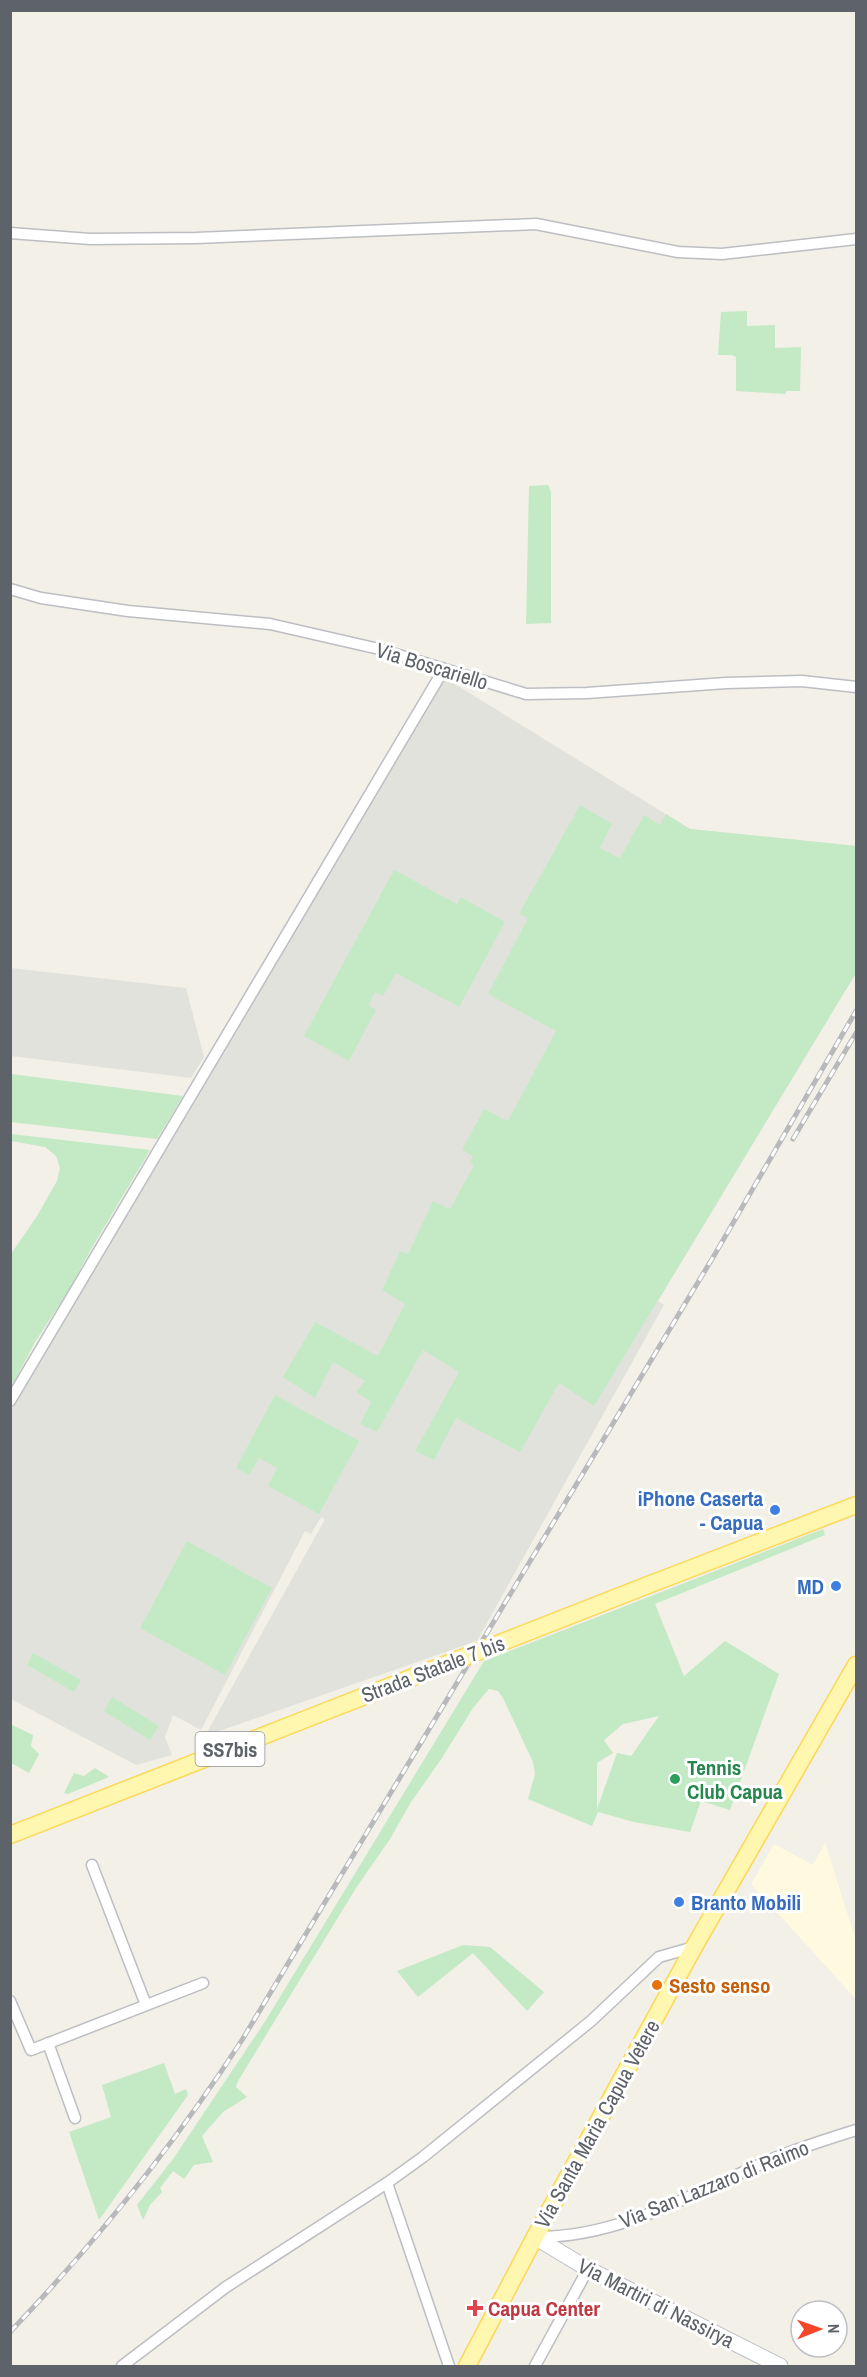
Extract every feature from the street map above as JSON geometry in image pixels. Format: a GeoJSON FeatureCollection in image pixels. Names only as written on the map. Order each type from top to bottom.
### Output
{"type":"FeatureCollection","features":[{"type":"Feature","properties":{"kind":"main road","name":"Strada Statale 7 bis"},"geometry":{"type":"LineString","coordinates":[[10,1835],[856,1505]]}},
{"type":"Feature","properties":{"kind":"main road","name":"Via Santa Maria Capua Vetere"},"geometry":{"type":"LineString","coordinates":[[467,2367],[535,2237],[694,1947],[856,1665]]}},
{"type":"Feature","properties":{"kind":"street"},"geometry":{"type":"LineString","coordinates":[[10,233],[90,239],[196,238],[536,224],[678,252],[722,254],[856,239]]}},
{"type":"Feature","properties":{"kind":"street","name":"Via Boscariello"},"geometry":{"type":"LineString","coordinates":[[10,589],[41,598],[104,608],[270,624],[379,649],[512,692],[526,694],[587,693],[726,683],[802,681],[856,687]]}},
{"type":"Feature","properties":{"kind":"street"},"geometry":{"type":"LineString","coordinates":[[10,1401],[444,669]]}},
{"type":"Feature","properties":{"kind":"street"},"geometry":{"type":"LineString","coordinates":[[92,1864],[146,2005]]}},
{"type":"Feature","properties":{"kind":"street"},"geometry":{"type":"LineString","coordinates":[[122,2367],[226,2287],[387,2183],[423,2157],[591,2021],[659,1957],[694,1947]]}},
{"type":"Feature","properties":{"kind":"street"},"geometry":{"type":"LineString","coordinates":[[10,2001],[31,2050],[203,1983]]}},
{"type":"Feature","properties":{"kind":"street"},"geometry":{"type":"LineString","coordinates":[[48,2043],[75,2118]]}},
{"type":"Feature","properties":{"kind":"street","name":"Via San Lazzaro di Raimo"},"geometry":{"type":"LineString","coordinates":[[535,2237],[559,2237],[628,2221],[685,2200],[772,2159],[856,2130]]}},
{"type":"Feature","properties":{"kind":"street"},"geometry":{"type":"LineString","coordinates":[[387,2183],[449,2367]]}},
{"type":"Feature","properties":{"kind":"street","name":"Via Martiri di Nassirya"},"geometry":{"type":"LineString","coordinates":[[535,2237],[588,2269],[780,2367]]}},
{"type":"Feature","properties":{"kind":"street"},"geometry":{"type":"LineString","coordinates":[[535,2367],[588,2269]]}},
{"type":"Feature","properties":{"kind":"shaded area"},"geometry":{"type":"Polygon","coordinates":[[[445,678],[690,829],[856,846],[856,973],[658,1301],[664,1305],[477,1641],[205,1736],[325,1519],[321,1517],[311,1534],[305,1531],[201,1730],[173,1715],[165,1737],[172,1755],[136,1765],[11,1699],[11,1410],[445,678]]]}},
{"type":"Feature","properties":{"kind":"shaded area"},"geometry":{"type":"Polygon","coordinates":[[[11,968],[186,988],[204,1057],[191,1078],[11,1056],[11,968]]]}},
{"type":"Feature","properties":{"kind":"shaded area"},"geometry":{"type":"Polygon","coordinates":[[[825,1843],[856,1941],[855,1998],[751,1884],[774,1844],[813,1865],[825,1843]]]}},
{"type":"Feature","properties":{"kind":"green space"},"geometry":{"type":"Polygon","coordinates":[[[747,311],[747,326],[775,325],[775,348],[801,347],[800,391],[786,391],[785,394],[736,391],[736,357],[718,355],[721,312],[747,311]]]}},
{"type":"Feature","properties":{"kind":"green space"},"geometry":{"type":"Polygon","coordinates":[[[548,485],[551,492],[551,623],[526,624],[529,486],[548,485]]]}},
{"type":"Feature","properties":{"kind":"green space"},"geometry":{"type":"Polygon","coordinates":[[[580,805],[612,824],[600,848],[620,858],[644,815],[660,825],[666,814],[690,829],[856,846],[856,973],[594,1406],[559,1383],[520,1452],[456,1418],[434,1460],[415,1451],[459,1372],[423,1350],[377,1432],[360,1424],[371,1402],[356,1392],[365,1381],[333,1362],[315,1398],[283,1377],[315,1322],[378,1356],[405,1304],[382,1290],[400,1251],[408,1254],[433,1201],[450,1209],[474,1165],[470,1162],[473,1156],[462,1150],[484,1109],[508,1121],[556,1031],[488,994],[528,918],[519,914],[580,805]]]}},
{"type":"Feature","properties":{"kind":"green space"},"geometry":{"type":"Polygon","coordinates":[[[394,870],[457,904],[461,897],[505,922],[459,1007],[396,973],[383,996],[375,992],[368,1005],[376,1010],[349,1061],[304,1036],[394,870]]]}},
{"type":"Feature","properties":{"kind":"green space"},"geometry":{"type":"Polygon","coordinates":[[[11,1074],[183,1096],[157,1139],[11,1122],[11,1074]]]}},
{"type":"Feature","properties":{"kind":"green space"},"geometry":{"type":"Polygon","coordinates":[[[11,1134],[150,1150],[69,1290],[35,1342],[11,1388],[11,1254],[57,1181],[60,1168],[56,1156],[45,1147],[11,1141],[11,1134]]]}},
{"type":"Feature","properties":{"kind":"green space"},"geometry":{"type":"Polygon","coordinates":[[[275,1395],[359,1441],[319,1514],[268,1486],[277,1468],[259,1458],[249,1475],[236,1468],[275,1395]]]}},
{"type":"Feature","properties":{"kind":"green space"},"geometry":{"type":"Polygon","coordinates":[[[823,1529],[825,1535],[655,1604],[684,1676],[725,1641],[779,1674],[730,1810],[701,1801],[690,1832],[634,1822],[598,1812],[592,1826],[528,1799],[535,1774],[533,1762],[503,1698],[498,1691],[489,1689],[473,1708],[411,1802],[238,2081],[236,2087],[247,2097],[223,2112],[202,2136],[213,2162],[194,2165],[184,2179],[173,2171],[160,2188],[162,2192],[150,2205],[143,2220],[137,2205],[173,2159],[266,2020],[484,1661],[823,1529]],[[659,1716],[623,1724],[604,1740],[613,1753],[597,1763],[597,1809],[617,1753],[631,1756],[659,1716]]]}},
{"type":"Feature","properties":{"kind":"green space"},"geometry":{"type":"Polygon","coordinates":[[[187,1541],[272,1588],[225,1675],[140,1628],[187,1541]]]}},
{"type":"Feature","properties":{"kind":"green space"},"geometry":{"type":"Polygon","coordinates":[[[33,1653],[81,1680],[74,1692],[27,1665],[33,1653]]]}},
{"type":"Feature","properties":{"kind":"green space"},"geometry":{"type":"Polygon","coordinates":[[[112,1697],[159,1726],[150,1740],[104,1711],[112,1697]]]}},
{"type":"Feature","properties":{"kind":"green space"},"geometry":{"type":"Polygon","coordinates":[[[10,1724],[33,1735],[31,1746],[39,1754],[29,1773],[11,1763],[10,1724]]]}},
{"type":"Feature","properties":{"kind":"green space"},"geometry":{"type":"Polygon","coordinates":[[[95,1768],[109,1777],[68,1794],[64,1793],[74,1773],[84,1776],[95,1768]]]}},
{"type":"Feature","properties":{"kind":"green space"},"geometry":{"type":"Polygon","coordinates":[[[463,1945],[490,1947],[544,1992],[527,2011],[473,1953],[418,1997],[397,1971],[463,1945]]]}},
{"type":"Feature","properties":{"kind":"green space"},"geometry":{"type":"Polygon","coordinates":[[[164,2063],[175,2094],[186,2089],[188,2095],[99,2220],[69,2132],[111,2117],[102,2085],[164,2063]]]}},
{"type":"Feature","properties":{"kind":"railway"},"geometry":{"type":"LineString","coordinates":[[10,2332],[104,2227],[162,2155],[242,2040],[715,1254],[856,1011]]}},
{"type":"Feature","properties":{"kind":"railway"},"geometry":{"type":"LineString","coordinates":[[793,1139],[856,1033]]}},
{"type":"Feature","properties":{"kind":"place","name":"iPhone Caserta - Capua"},"geometry":{"type":"Point","coordinates":[775,1510]}},
{"type":"Feature","properties":{"kind":"place","name":"MD"},"geometry":{"type":"Point","coordinates":[836,1586]}},
{"type":"Feature","properties":{"kind":"place","name":"Tennis Club Capua"},"geometry":{"type":"Point","coordinates":[675,1779]}},
{"type":"Feature","properties":{"kind":"place","name":"Branto Mobili"},"geometry":{"type":"Point","coordinates":[679,1902]}},
{"type":"Feature","properties":{"kind":"place","name":"Sesto senso"},"geometry":{"type":"Point","coordinates":[657,1985]}},
{"type":"Feature","properties":{"kind":"place","name":"Capua Center"},"geometry":{"type":"Point","coordinates":[475,2308]}}]}
